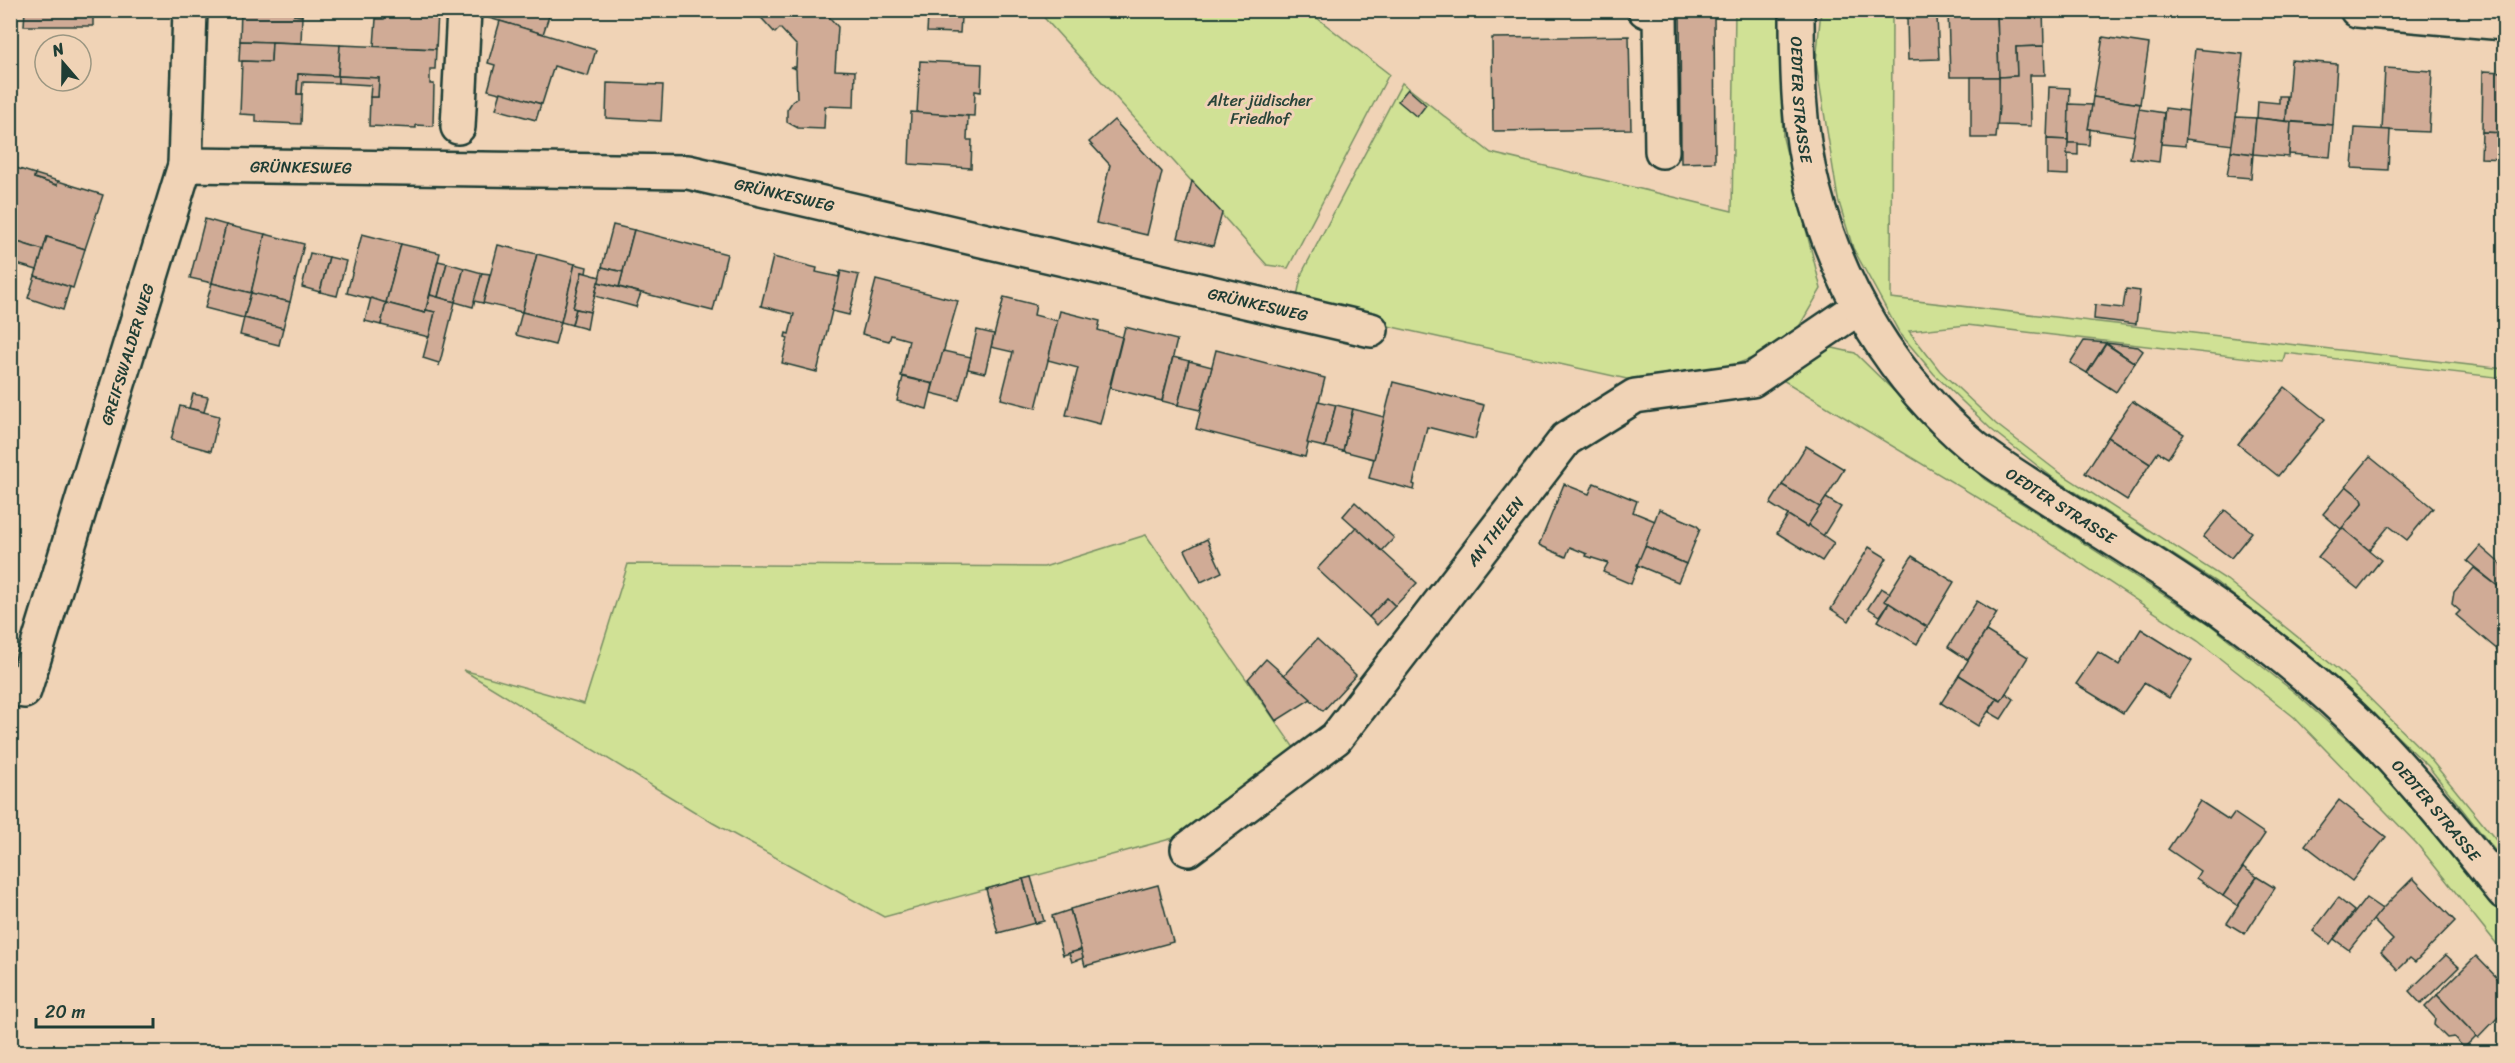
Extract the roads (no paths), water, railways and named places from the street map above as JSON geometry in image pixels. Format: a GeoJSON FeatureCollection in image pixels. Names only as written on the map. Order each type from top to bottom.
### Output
{"type":"FeatureCollection","features":[{"type":"Feature","properties":{"kind":"street","name":"GREIFSWALDER WEG"},"geometry":{"type":"LineString","coordinates":[[24,691],[185,165],[190,10]]}},
{"type":"Feature","properties":{"kind":"street"},"geometry":{"type":"LineString","coordinates":[[458,127],[464,10]]}},
{"type":"Feature","properties":{"kind":"street"},"geometry":{"type":"LineString","coordinates":[[1646,10],[1660,16],[1662,151]]}},
{"type":"Feature","properties":{"kind":"street","name":"OEDTER STRASSE"},"geometry":{"type":"LineString","coordinates":[[1797,10],[1797,65],[1803,132],[1812,186],[1839,266],[1858,308],[1883,348],[1914,386],[1975,447],[2223,612],[2310,680],[2379,745],[2438,810],[2505,892]]}},
{"type":"Feature","properties":{"kind":"street"},"geometry":{"type":"LineString","coordinates":[[2357,10],[2505,23]]}},
{"type":"Feature","properties":{"kind":"street","name":"GRÜNKESWEG"},"geometry":{"type":"LineString","coordinates":[[185,165],[688,172],[1371,330]]}},
{"type":"Feature","properties":{"kind":"street","name":"AN THELEN"},"geometry":{"type":"LineString","coordinates":[[1188,849],[1336,738],[1566,439],[1635,396],[1752,380],[1858,308]]}},
{"type":"Feature","properties":{"kind":"park label","name":"Alter jüdischer Friedhof"},"geometry":{"type":"Point","coordinates":[1260,109]}}]}
